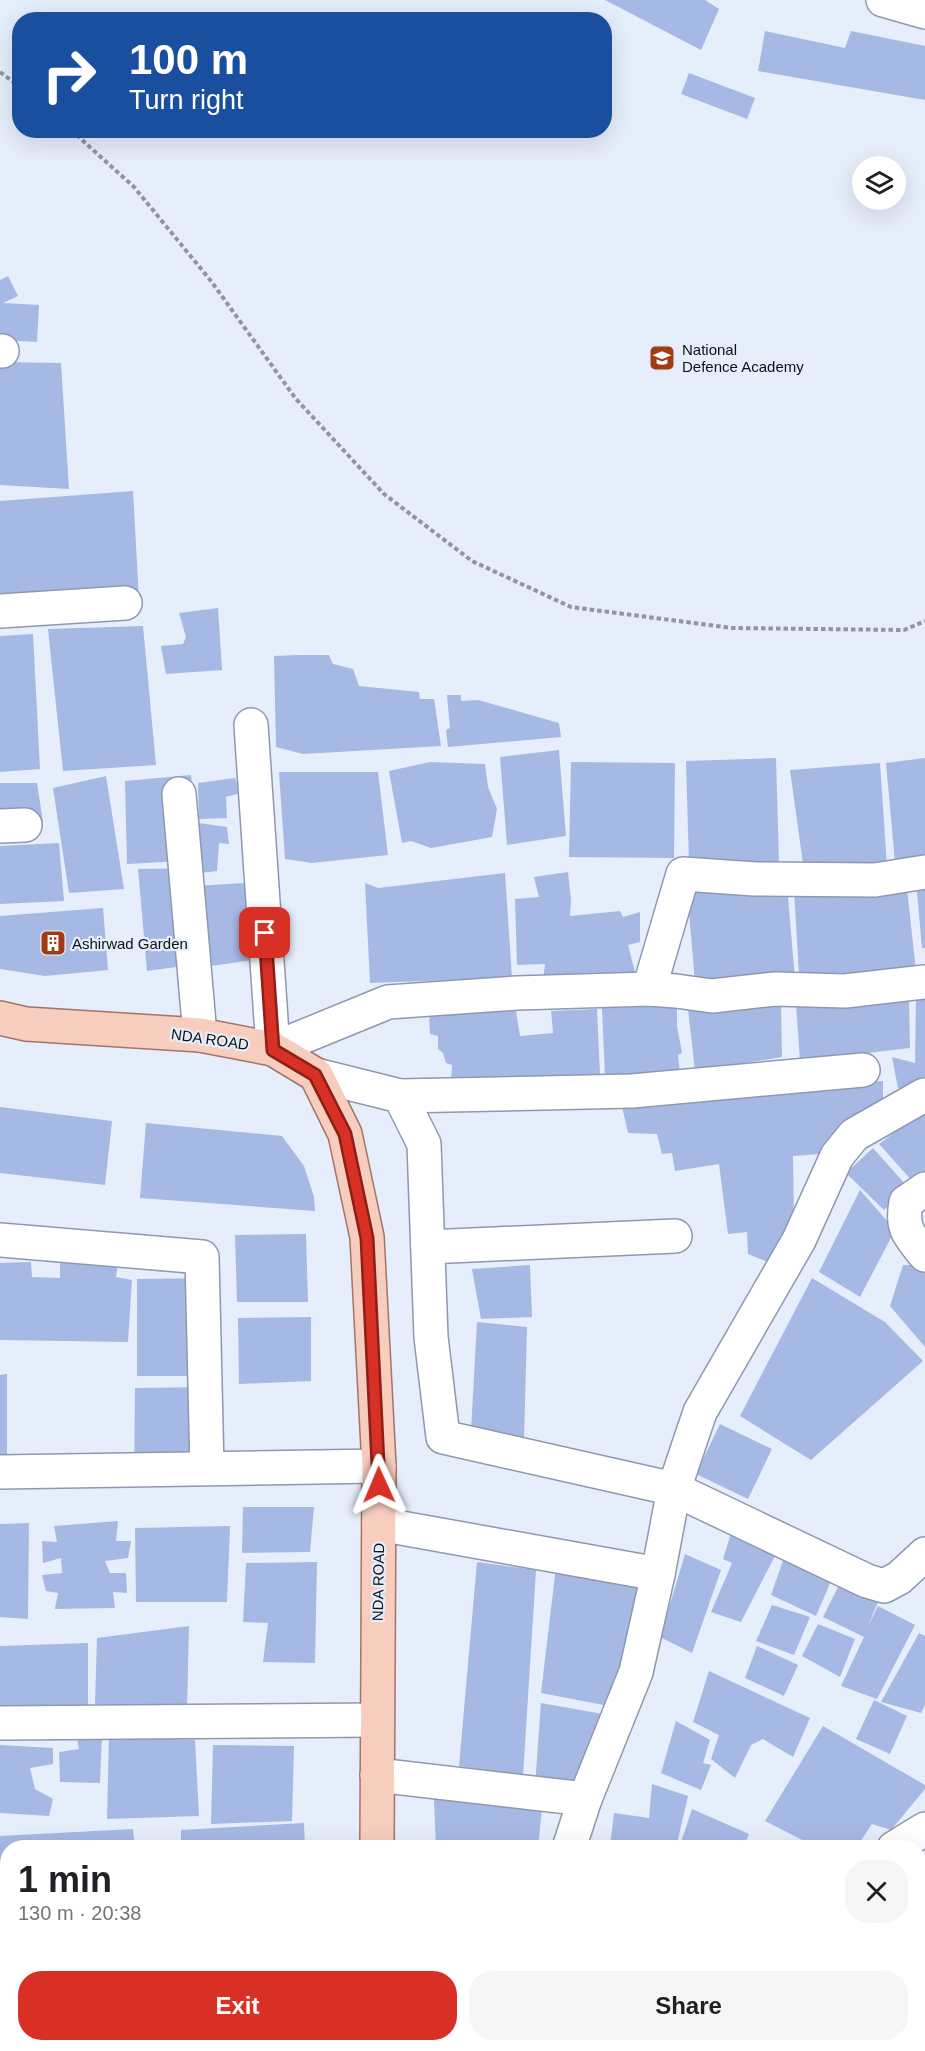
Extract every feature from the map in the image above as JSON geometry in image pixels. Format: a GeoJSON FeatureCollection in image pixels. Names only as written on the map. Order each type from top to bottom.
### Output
{"type":"FeatureCollection","features":[{"type":"Feature","properties":{"kind":"main road","name":"NDA ROAD"},"geometry":{"type":"LineString","coordinates":[[0,1018],[26,1024],[200,1035],[273,1050],[315,1075],[345,1134],[367,1238],[379,1466],[377,1840]]}},
{"type":"Feature","properties":{"kind":"street"},"geometry":{"type":"LineString","coordinates":[[883,0],[925,12]]}},
{"type":"Feature","properties":{"kind":"street"},"geometry":{"type":"LineString","coordinates":[[0,611],[124,603]]}},
{"type":"Feature","properties":{"kind":"street"},"geometry":{"type":"LineString","coordinates":[[251,725],[273,1050],[388,1002],[518,993],[649,989],[712,996],[775,988],[845,990],[925,982]]}},
{"type":"Feature","properties":{"kind":"street"},"geometry":{"type":"LineString","coordinates":[[179,794],[200,1035]]}},
{"type":"Feature","properties":{"kind":"street"},"geometry":{"type":"LineString","coordinates":[[649,989],[683,874],[756,879],[875,880],[925,873]]}},
{"type":"Feature","properties":{"kind":"street"},"geometry":{"type":"LineString","coordinates":[[315,1075],[400,1096],[632,1091],[863,1070]]}},
{"type":"Feature","properties":{"kind":"street"},"geometry":{"type":"LineString","coordinates":[[572,1840],[585,1799],[636,1672],[674,1489],[700,1412],[799,1240],[837,1156],[854,1134],[924,1095]]}},
{"type":"Feature","properties":{"kind":"street"},"geometry":{"type":"LineString","coordinates":[[400,1096],[424,1144],[431,1336],[443,1437],[674,1489],[867,1581],[884,1586],[899,1578],[925,1554]]}},
{"type":"Feature","properties":{"kind":"street"},"geometry":{"type":"LineString","coordinates":[[925,1189],[906,1202],[903,1217],[905,1230],[925,1255]]}},
{"type":"Feature","properties":{"kind":"street"},"geometry":{"type":"LineString","coordinates":[[428,1247],[675,1236]]}},
{"type":"Feature","properties":{"kind":"street"},"geometry":{"type":"LineString","coordinates":[[0,1240],[202,1257],[207,1468]]}},
{"type":"Feature","properties":{"kind":"street"},"geometry":{"type":"LineString","coordinates":[[0,1472],[379,1466]]}},
{"type":"Feature","properties":{"kind":"street"},"geometry":{"type":"LineString","coordinates":[[379,1524],[658,1574]]}},
{"type":"Feature","properties":{"kind":"street"},"geometry":{"type":"LineString","coordinates":[[0,1724],[377,1720]]}},
{"type":"Feature","properties":{"kind":"street"},"geometry":{"type":"LineString","coordinates":[[377,1775],[585,1799]]}},
{"type":"Feature","properties":{"kind":"street"},"geometry":{"type":"LineString","coordinates":[[907,1840],[925,1829]]}},
{"type":"Feature","properties":{"kind":"path"},"geometry":{"type":"LineString","coordinates":[[80,138],[134,187],[211,281],[296,399],[384,494],[472,561],[571,607],[732,628],[904,630],[925,621]]}},
{"type":"Feature","properties":{"kind":"building"},"geometry":{"type":"Polygon","coordinates":[[[605,0],[705,0],[719,9],[701,50],[605,0]]]}},
{"type":"Feature","properties":{"kind":"building"},"geometry":{"type":"Polygon","coordinates":[[[765,31],[845,48],[851,31],[925,46],[925,100],[758,71],[765,31]]]}},
{"type":"Feature","properties":{"kind":"building"},"geometry":{"type":"Polygon","coordinates":[[[689,73],[755,98],[747,119],[681,94],[689,73]]]}},
{"type":"Feature","properties":{"kind":"building"},"geometry":{"type":"Polygon","coordinates":[[[8,276],[18,296],[3,303],[39,305],[37,342],[0,340],[0,280],[8,276]]]}},
{"type":"Feature","properties":{"kind":"building"},"geometry":{"type":"Polygon","coordinates":[[[0,362],[61,363],[69,489],[0,485],[0,362]]]}},
{"type":"Feature","properties":{"kind":"building"},"geometry":{"type":"Polygon","coordinates":[[[133,491],[139,600],[0,607],[0,501],[133,491]]]}},
{"type":"Feature","properties":{"kind":"building"},"geometry":{"type":"Polygon","coordinates":[[[218,608],[222,670],[166,674],[161,646],[183,644],[186,637],[179,613],[218,608]]]}},
{"type":"Feature","properties":{"kind":"building"},"geometry":{"type":"Polygon","coordinates":[[[143,626],[156,765],[63,771],[48,629],[143,626]]]}},
{"type":"Feature","properties":{"kind":"building"},"geometry":{"type":"Polygon","coordinates":[[[33,634],[40,769],[0,772],[0,636],[33,634]]]}},
{"type":"Feature","properties":{"kind":"building"},"geometry":{"type":"Polygon","coordinates":[[[329,655],[333,664],[353,669],[359,686],[419,692],[420,699],[434,699],[441,746],[303,754],[276,747],[274,656],[329,655]]]}},
{"type":"Feature","properties":{"kind":"building"},"geometry":{"type":"Polygon","coordinates":[[[447,695],[461,695],[461,701],[478,700],[559,723],[561,737],[448,747],[446,730],[450,728],[447,695]]]}},
{"type":"Feature","properties":{"kind":"building"},"geometry":{"type":"Polygon","coordinates":[[[559,750],[566,836],[507,845],[500,757],[559,750]]]}},
{"type":"Feature","properties":{"kind":"building"},"geometry":{"type":"Polygon","coordinates":[[[776,758],[779,862],[689,865],[686,761],[776,758]]]}},
{"type":"Feature","properties":{"kind":"building"},"geometry":{"type":"Polygon","coordinates":[[[925,758],[925,862],[895,862],[886,763],[925,758]]]}},
{"type":"Feature","properties":{"kind":"building"},"geometry":{"type":"Polygon","coordinates":[[[430,762],[485,764],[488,787],[497,809],[492,837],[431,848],[411,841],[402,843],[389,771],[430,762]]]}},
{"type":"Feature","properties":{"kind":"building"},"geometry":{"type":"Polygon","coordinates":[[[571,762],[675,763],[674,858],[569,857],[571,762]]]}},
{"type":"Feature","properties":{"kind":"building"},"geometry":{"type":"Polygon","coordinates":[[[880,763],[887,866],[804,871],[790,770],[880,763]]]}},
{"type":"Feature","properties":{"kind":"building"},"geometry":{"type":"Polygon","coordinates":[[[279,772],[378,772],[388,855],[312,863],[285,859],[279,772]]]}},
{"type":"Feature","properties":{"kind":"building"},"geometry":{"type":"Polygon","coordinates":[[[191,775],[198,860],[127,864],[125,781],[191,775]]]}},
{"type":"Feature","properties":{"kind":"building"},"geometry":{"type":"Polygon","coordinates":[[[106,776],[124,889],[69,893],[53,788],[106,776]]]}},
{"type":"Feature","properties":{"kind":"building"},"geometry":{"type":"Polygon","coordinates":[[[235,778],[240,793],[226,797],[227,818],[199,819],[198,783],[235,778]]]}},
{"type":"Feature","properties":{"kind":"building"},"geometry":{"type":"Polygon","coordinates":[[[0,783],[37,783],[43,822],[0,823],[0,783]]]}},
{"type":"Feature","properties":{"kind":"building"},"geometry":{"type":"Polygon","coordinates":[[[199,823],[227,827],[229,844],[219,843],[217,871],[200,873],[199,823]]]}},
{"type":"Feature","properties":{"kind":"building"},"geometry":{"type":"Polygon","coordinates":[[[59,843],[64,901],[0,904],[0,846],[59,843]]]}},
{"type":"Feature","properties":{"kind":"building"},"geometry":{"type":"Polygon","coordinates":[[[193,868],[198,964],[147,971],[138,869],[193,868]]]}},
{"type":"Feature","properties":{"kind":"building"},"geometry":{"type":"Polygon","coordinates":[[[568,872],[570,916],[620,911],[623,917],[640,912],[640,942],[628,945],[636,976],[543,980],[545,964],[517,965],[515,899],[539,897],[534,877],[568,872]]]}},
{"type":"Feature","properties":{"kind":"building"},"geometry":{"type":"Polygon","coordinates":[[[505,873],[512,978],[370,983],[365,883],[378,888],[505,873]]]}},
{"type":"Feature","properties":{"kind":"building"},"geometry":{"type":"Polygon","coordinates":[[[925,880],[925,948],[922,948],[916,881],[925,880]]]}},
{"type":"Feature","properties":{"kind":"building"},"geometry":{"type":"Polygon","coordinates":[[[260,882],[266,958],[204,967],[196,886],[260,882]]]}},
{"type":"Feature","properties":{"kind":"building"},"geometry":{"type":"Polygon","coordinates":[[[787,886],[795,979],[695,982],[687,889],[787,886]]]}},
{"type":"Feature","properties":{"kind":"building"},"geometry":{"type":"Polygon","coordinates":[[[907,889],[916,971],[799,975],[794,890],[907,889]]]}},
{"type":"Feature","properties":{"kind":"building","name":"Ashirwad Garden"},"geometry":{"type":"Polygon","coordinates":[[[103,908],[108,970],[45,976],[0,969],[0,916],[103,908]]]}},
{"type":"Feature","properties":{"kind":"building"},"geometry":{"type":"Polygon","coordinates":[[[916,995],[925,995],[925,1088],[898,1088],[892,1057],[915,1063],[916,995]]]}},
{"type":"Feature","properties":{"kind":"building"},"geometry":{"type":"Polygon","coordinates":[[[909,999],[910,1048],[800,1061],[796,1004],[909,999]]]}},
{"type":"Feature","properties":{"kind":"building"},"geometry":{"type":"Polygon","coordinates":[[[781,1004],[782,1057],[695,1071],[688,1009],[781,1004]]]}},
{"type":"Feature","properties":{"kind":"building"},"geometry":{"type":"Polygon","coordinates":[[[677,1006],[677,1026],[682,1053],[678,1055],[680,1072],[605,1077],[602,1008],[677,1006]]]}},
{"type":"Feature","properties":{"kind":"building"},"geometry":{"type":"Polygon","coordinates":[[[597,1009],[600,1075],[451,1085],[452,1065],[446,1063],[443,1053],[438,1049],[438,1036],[430,1034],[429,1016],[516,1011],[520,1036],[553,1033],[551,1011],[597,1009]]]}},
{"type":"Feature","properties":{"kind":"building"},"geometry":{"type":"Polygon","coordinates":[[[883,1081],[883,1104],[850,1117],[848,1135],[833,1153],[793,1156],[794,1221],[773,1264],[748,1254],[747,1232],[728,1234],[719,1164],[675,1171],[672,1153],[662,1154],[657,1134],[628,1133],[620,1098],[883,1081]]]}},
{"type":"Feature","properties":{"kind":"building"},"geometry":{"type":"Polygon","coordinates":[[[0,1107],[112,1121],[105,1185],[0,1173],[0,1107]]]}},
{"type":"Feature","properties":{"kind":"building"},"geometry":{"type":"Polygon","coordinates":[[[925,1109],[925,1176],[914,1183],[879,1144],[925,1109]]]}},
{"type":"Feature","properties":{"kind":"building"},"geometry":{"type":"Polygon","coordinates":[[[146,1123],[282,1136],[304,1166],[314,1197],[315,1211],[140,1198],[146,1123]]]}},
{"type":"Feature","properties":{"kind":"building"},"geometry":{"type":"Polygon","coordinates":[[[873,1148],[907,1186],[884,1210],[846,1173],[873,1148]]]}},
{"type":"Feature","properties":{"kind":"building"},"geometry":{"type":"Polygon","coordinates":[[[860,1190],[895,1230],[860,1297],[819,1272],[860,1190]]]}},
{"type":"Feature","properties":{"kind":"building"},"geometry":{"type":"Polygon","coordinates":[[[306,1234],[308,1302],[237,1302],[235,1235],[306,1234]]]}},
{"type":"Feature","properties":{"kind":"building"},"geometry":{"type":"Polygon","coordinates":[[[31,1262],[32,1277],[60,1278],[60,1263],[118,1264],[116,1277],[132,1280],[128,1342],[0,1340],[0,1263],[31,1262]]]}},
{"type":"Feature","properties":{"kind":"building"},"geometry":{"type":"Polygon","coordinates":[[[530,1265],[532,1317],[481,1319],[472,1269],[530,1265]]]}},
{"type":"Feature","properties":{"kind":"building"},"geometry":{"type":"Polygon","coordinates":[[[903,1265],[920,1265],[925,1271],[925,1347],[890,1306],[903,1265]]]}},
{"type":"Feature","properties":{"kind":"building"},"geometry":{"type":"Polygon","coordinates":[[[217,1278],[215,1376],[137,1376],[137,1279],[217,1278]]]}},
{"type":"Feature","properties":{"kind":"building"},"geometry":{"type":"Polygon","coordinates":[[[812,1278],[885,1322],[923,1361],[811,1460],[740,1416],[812,1278]]]}},
{"type":"Feature","properties":{"kind":"building"},"geometry":{"type":"Polygon","coordinates":[[[311,1317],[311,1381],[239,1384],[238,1318],[311,1317]]]}},
{"type":"Feature","properties":{"kind":"building"},"geometry":{"type":"Polygon","coordinates":[[[477,1322],[527,1327],[524,1439],[471,1431],[477,1322]]]}},
{"type":"Feature","properties":{"kind":"building"},"geometry":{"type":"Polygon","coordinates":[[[7,1374],[7,1464],[0,1464],[0,1375],[7,1374]]]}},
{"type":"Feature","properties":{"kind":"building"},"geometry":{"type":"Polygon","coordinates":[[[215,1387],[213,1482],[134,1484],[135,1388],[215,1387]]]}},
{"type":"Feature","properties":{"kind":"building"},"geometry":{"type":"Polygon","coordinates":[[[720,1424],[772,1449],[748,1499],[696,1474],[720,1424]]]}},
{"type":"Feature","properties":{"kind":"building"},"geometry":{"type":"Polygon","coordinates":[[[243,1507],[314,1507],[310,1552],[242,1553],[243,1507]]]}},
{"type":"Feature","properties":{"kind":"building"},"geometry":{"type":"Polygon","coordinates":[[[118,1521],[116,1541],[131,1541],[128,1558],[105,1561],[110,1573],[126,1573],[127,1593],[113,1592],[115,1608],[55,1609],[58,1593],[46,1591],[42,1575],[62,1573],[61,1558],[43,1563],[42,1541],[57,1542],[54,1526],[118,1521]]]}},
{"type":"Feature","properties":{"kind":"building"},"geometry":{"type":"Polygon","coordinates":[[[29,1523],[28,1619],[0,1617],[0,1524],[29,1523]]]}},
{"type":"Feature","properties":{"kind":"building"},"geometry":{"type":"Polygon","coordinates":[[[230,1526],[227,1602],[136,1602],[135,1528],[230,1526]]]}},
{"type":"Feature","properties":{"kind":"building"},"geometry":{"type":"Polygon","coordinates":[[[733,1527],[778,1550],[741,1622],[711,1612],[732,1563],[723,1559],[733,1527]]]}},
{"type":"Feature","properties":{"kind":"building"},"geometry":{"type":"Polygon","coordinates":[[[786,1552],[834,1574],[816,1616],[771,1595],[786,1552]]]}},
{"type":"Feature","properties":{"kind":"building"},"geometry":{"type":"Polygon","coordinates":[[[685,1554],[721,1570],[692,1653],[660,1637],[685,1554]]]}},
{"type":"Feature","properties":{"kind":"building"},"geometry":{"type":"Polygon","coordinates":[[[317,1562],[315,1663],[263,1662],[268,1623],[243,1622],[246,1563],[317,1562]]]}},
{"type":"Feature","properties":{"kind":"building"},"geometry":{"type":"Polygon","coordinates":[[[477,1562],[536,1570],[523,1776],[459,1766],[477,1562]]]}},
{"type":"Feature","properties":{"kind":"building"},"geometry":{"type":"Polygon","coordinates":[[[556,1567],[646,1585],[614,1707],[541,1693],[556,1567]]]}},
{"type":"Feature","properties":{"kind":"building"},"geometry":{"type":"Polygon","coordinates":[[[842,1579],[879,1600],[867,1628],[878,1606],[915,1625],[877,1699],[841,1686],[864,1637],[823,1617],[842,1579]]]}},
{"type":"Feature","properties":{"kind":"building"},"geometry":{"type":"Polygon","coordinates":[[[772,1605],[810,1617],[794,1655],[756,1641],[772,1605]]]}},
{"type":"Feature","properties":{"kind":"building"},"geometry":{"type":"Polygon","coordinates":[[[818,1624],[855,1639],[840,1677],[802,1656],[818,1624]]]}},
{"type":"Feature","properties":{"kind":"building"},"geometry":{"type":"Polygon","coordinates":[[[189,1626],[187,1711],[95,1704],[97,1638],[189,1626]]]}},
{"type":"Feature","properties":{"kind":"building"},"geometry":{"type":"Polygon","coordinates":[[[919,1633],[925,1636],[925,1705],[921,1713],[881,1702],[919,1633]]]}},
{"type":"Feature","properties":{"kind":"building"},"geometry":{"type":"Polygon","coordinates":[[[88,1643],[88,1709],[0,1708],[0,1646],[88,1643]]]}},
{"type":"Feature","properties":{"kind":"building"},"geometry":{"type":"Polygon","coordinates":[[[757,1646],[798,1665],[784,1696],[745,1678],[757,1646]]]}},
{"type":"Feature","properties":{"kind":"building"},"geometry":{"type":"Polygon","coordinates":[[[709,1671],[810,1718],[793,1757],[763,1739],[751,1745],[735,1778],[711,1759],[719,1735],[693,1722],[709,1671]]]}},
{"type":"Feature","properties":{"kind":"building"},"geometry":{"type":"Polygon","coordinates":[[[874,1700],[907,1716],[890,1754],[856,1739],[874,1700]]]}},
{"type":"Feature","properties":{"kind":"building"},"geometry":{"type":"Polygon","coordinates":[[[541,1703],[603,1714],[581,1788],[535,1786],[541,1703]]]}},
{"type":"Feature","properties":{"kind":"building"},"geometry":{"type":"Polygon","coordinates":[[[676,1721],[710,1740],[703,1763],[711,1765],[701,1790],[661,1773],[676,1721]]]}},
{"type":"Feature","properties":{"kind":"building"},"geometry":{"type":"Polygon","coordinates":[[[823,1726],[925,1785],[925,1789],[891,1830],[872,1824],[861,1840],[802,1840],[765,1821],[823,1726]]]}},
{"type":"Feature","properties":{"kind":"building"},"geometry":{"type":"Polygon","coordinates":[[[76,1734],[102,1734],[100,1783],[60,1782],[59,1752],[79,1749],[76,1734]]]}},
{"type":"Feature","properties":{"kind":"building"},"geometry":{"type":"Polygon","coordinates":[[[109,1736],[195,1740],[199,1816],[107,1819],[109,1736]]]}},
{"type":"Feature","properties":{"kind":"building"},"geometry":{"type":"Polygon","coordinates":[[[0,1745],[53,1748],[53,1764],[30,1768],[35,1789],[53,1799],[49,1816],[0,1813],[0,1745]]]}},
{"type":"Feature","properties":{"kind":"building"},"geometry":{"type":"Polygon","coordinates":[[[213,1745],[294,1746],[292,1821],[211,1824],[213,1745]]]}},
{"type":"Feature","properties":{"kind":"building"},"geometry":{"type":"Polygon","coordinates":[[[652,1784],[688,1796],[678,1840],[611,1840],[614,1813],[649,1818],[652,1784]]]}},
{"type":"Feature","properties":{"kind":"building"},"geometry":{"type":"Polygon","coordinates":[[[434,1799],[542,1808],[539,1840],[436,1840],[434,1799]]]}},
{"type":"Feature","properties":{"kind":"building"},"geometry":{"type":"Polygon","coordinates":[[[692,1809],[749,1834],[746,1840],[682,1840],[692,1809]]]}},
{"type":"Feature","properties":{"kind":"building"},"geometry":{"type":"Polygon","coordinates":[[[304,1823],[305,1840],[181,1840],[181,1830],[304,1823]]]}},
{"type":"Feature","properties":{"kind":"building"},"geometry":{"type":"Polygon","coordinates":[[[133,1829],[134,1840],[0,1840],[0,1836],[133,1829]]]}},
{"type":"Feature","properties":{"kind":"place","name":"National Defence Academy"},"geometry":{"type":"Point","coordinates":[662,358]}},
{"type":"Feature","properties":{"kind":"place","name":"Ashirwad Garden"},"geometry":{"type":"Point","coordinates":[53,943]}},
{"type":"Feature","properties":{"kind":"route"},"geometry":{"type":"LineString","coordinates":[[265,933],[273,1050],[315,1075],[345,1134],[367,1238],[379,1485]]}}]}
